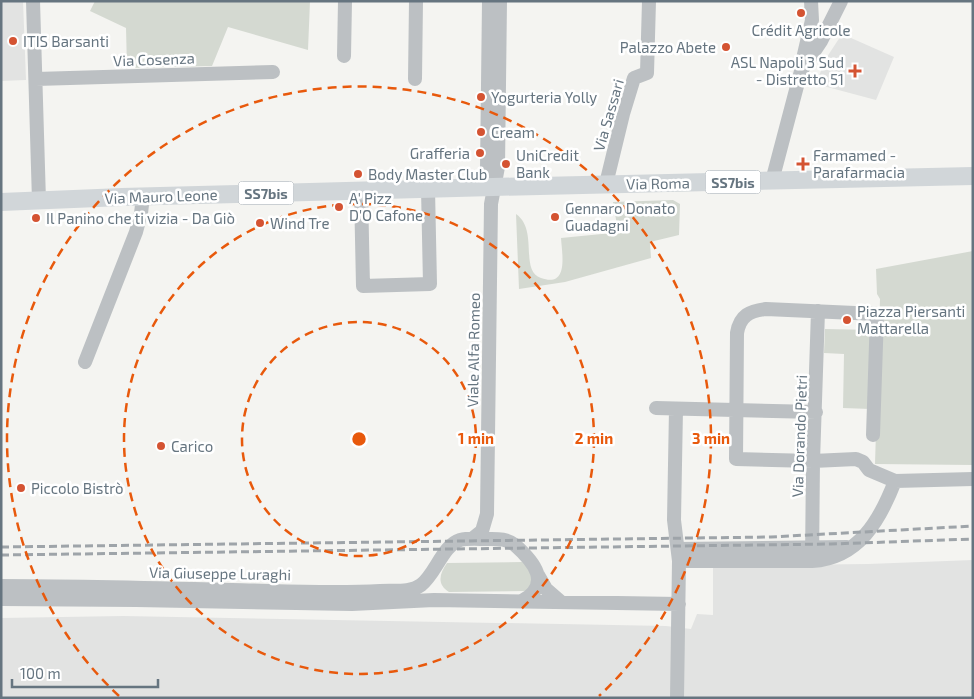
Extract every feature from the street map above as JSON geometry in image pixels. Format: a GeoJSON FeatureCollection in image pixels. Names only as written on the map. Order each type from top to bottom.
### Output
{"type":"FeatureCollection","features":[{"type":"Feature","properties":{"kind":"main road","name":"Via Roma"},"geometry":{"type":"LineString","coordinates":[[493,186],[973,176]]}},
{"type":"Feature","properties":{"kind":"main road","name":"Via Mauro Leone"},"geometry":{"type":"LineString","coordinates":[[39,201],[143,196],[493,186]]}},
{"type":"Feature","properties":{"kind":"main road","name":"SS7bis"},"geometry":{"type":"LineString","coordinates":[[1,202],[39,201]]}},
{"type":"Feature","properties":{"kind":"street"},"geometry":{"type":"LineString","coordinates":[[33,1],[39,201]]}},
{"type":"Feature","properties":{"kind":"street"},"geometry":{"type":"LineString","coordinates":[[344,56],[345,1]]}},
{"type":"Feature","properties":{"kind":"street"},"geometry":{"type":"LineString","coordinates":[[415,79],[416,1]]}},
{"type":"Feature","properties":{"kind":"street","name":"Viale Alfa Romeo"},"geometry":{"type":"LineString","coordinates":[[489,1],[487,168],[493,186]]}},
{"type":"Feature","properties":{"kind":"street","name":"Viale Alfa Romeo"},"geometry":{"type":"LineString","coordinates":[[487,514],[491,204],[498,162],[500,1]]}},
{"type":"Feature","properties":{"kind":"street","name":"Via Sassari"},"geometry":{"type":"LineString","coordinates":[[606,184],[634,78],[646,73],[649,1]]}},
{"type":"Feature","properties":{"kind":"street"},"geometry":{"type":"LineString","coordinates":[[772,181],[801,72],[812,20],[811,1]]}},
{"type":"Feature","properties":{"kind":"street"},"geometry":{"type":"LineString","coordinates":[[801,72],[841,1]]}},
{"type":"Feature","properties":{"kind":"street"},"geometry":{"type":"LineString","coordinates":[[812,20],[832,20]]}},
{"type":"Feature","properties":{"kind":"street","name":"Via Cosenza"},"geometry":{"type":"LineString","coordinates":[[36,79],[273,72]]}},
{"type":"Feature","properties":{"kind":"street"},"geometry":{"type":"LineString","coordinates":[[361,191],[363,286],[430,284],[428,189]]}},
{"type":"Feature","properties":{"kind":"street"},"geometry":{"type":"LineString","coordinates":[[85,362],[136,232],[143,196]]}},
{"type":"Feature","properties":{"kind":"street"},"geometry":{"type":"LineString","coordinates":[[873,435],[877,314],[766,310],[749,313],[741,319],[737,333],[736,460],[813,461],[856,459],[863,462],[869,470],[896,481],[973,479]]}},
{"type":"Feature","properties":{"kind":"street","name":"Via Dorando Pietri"},"geometry":{"type":"LineString","coordinates":[[813,554],[813,461],[818,311]]}},
{"type":"Feature","properties":{"kind":"street"},"geometry":{"type":"LineString","coordinates":[[656,408],[816,412]]}},
{"type":"Feature","properties":{"kind":"street"},"geometry":{"type":"LineString","coordinates":[[676,408],[674,520],[678,555],[677,698]]}},
{"type":"Feature","properties":{"kind":"street"},"geometry":{"type":"LineString","coordinates":[[678,555],[813,554],[849,547],[868,533],[887,502],[896,481]]}},
{"type":"Feature","properties":{"kind":"street"},"geometry":{"type":"LineString","coordinates":[[487,514],[493,532],[501,539],[510,541],[528,557],[546,589],[561,602]]}},
{"type":"Feature","properties":{"kind":"street"},"geometry":{"type":"LineString","coordinates":[[472,539],[482,530],[487,514]]}},
{"type":"Feature","properties":{"kind":"street","name":"Via Giuseppe Luraghi"},"geometry":{"type":"LineString","coordinates":[[1,586],[138,587],[352,593],[412,590],[421,585],[452,544],[460,540],[501,539]]}},
{"type":"Feature","properties":{"kind":"street"},"geometry":{"type":"LineString","coordinates":[[431,573],[431,593],[434,600]]}},
{"type":"Feature","properties":{"kind":"street"},"geometry":{"type":"LineString","coordinates":[[522,601],[531,596],[536,587],[538,575]]}},
{"type":"Feature","properties":{"kind":"street","name":"Via Giuseppe Luraghi"},"geometry":{"type":"LineString","coordinates":[[1,599],[352,604],[434,600],[678,604]]}},
{"type":"Feature","properties":{"kind":"shaded area","name":"ITIS Barsanti"},"geometry":{"type":"Polygon","coordinates":[[[1,1],[23,1],[26,80],[1,81],[1,1]]]}},
{"type":"Feature","properties":{"kind":"shaded area"},"geometry":{"type":"Polygon","coordinates":[[[95,1],[310,1],[308,50],[228,27],[212,66],[127,68],[126,28],[90,11],[95,1]]]}},
{"type":"Feature","properties":{"kind":"shaded area","name":"ASL Napoli 3 Sud - Distretto 51"},"geometry":{"type":"Polygon","coordinates":[[[842,34],[894,57],[876,100],[816,84],[825,60],[842,34]]]}},
{"type":"Feature","properties":{"kind":"shaded area"},"geometry":{"type":"Polygon","coordinates":[[[673,200],[680,204],[679,235],[650,242],[651,258],[565,282],[519,289],[516,214],[523,221],[527,230],[531,267],[535,274],[550,280],[560,274],[562,268],[561,238],[612,233],[617,225],[613,202],[673,200]]]}},
{"type":"Feature","properties":{"kind":"shaded area"},"geometry":{"type":"Polygon","coordinates":[[[973,251],[973,465],[875,464],[880,299],[877,294],[876,269],[973,251]]]}},
{"type":"Feature","properties":{"kind":"shaded area"},"geometry":{"type":"Polygon","coordinates":[[[825,329],[873,330],[870,409],[843,408],[844,354],[824,353],[825,329]]]}},
{"type":"Feature","properties":{"kind":"shaded area"},"geometry":{"type":"Polygon","coordinates":[[[973,560],[973,698],[1,698],[1,618],[123,616],[666,626],[691,629],[697,614],[713,615],[713,566],[868,564],[973,560]]]}},
{"type":"Feature","properties":{"kind":"shaded area"},"geometry":{"type":"Polygon","coordinates":[[[522,562],[532,567],[532,585],[526,591],[449,592],[442,586],[441,574],[447,563],[522,562]]]}},
{"type":"Feature","properties":{"kind":"railway"},"geometry":{"type":"LineString","coordinates":[[1,547],[771,537],[973,526]]}},
{"type":"Feature","properties":{"kind":"railway"},"geometry":{"type":"LineString","coordinates":[[1,555],[831,544],[973,539]]}},
{"type":"Feature","properties":{"kind":"place","name":"Crédit Agricole"},"geometry":{"type":"Point","coordinates":[801,13]}},
{"type":"Feature","properties":{"kind":"place","name":"ITIS Barsanti"},"geometry":{"type":"Point","coordinates":[13,41]}},
{"type":"Feature","properties":{"kind":"place","name":"Palazzo Abete"},"geometry":{"type":"Point","coordinates":[726,47]}},
{"type":"Feature","properties":{"kind":"place","name":"ASL Napoli 3 Sud - Distretto 51"},"geometry":{"type":"Point","coordinates":[855,71]}},
{"type":"Feature","properties":{"kind":"place","name":"Yogurteria Yolly"},"geometry":{"type":"Point","coordinates":[481,97]}},
{"type":"Feature","properties":{"kind":"place","name":"Cream"},"geometry":{"type":"Point","coordinates":[481,132]}},
{"type":"Feature","properties":{"kind":"place","name":"Grafferia"},"geometry":{"type":"Point","coordinates":[480,153]}},
{"type":"Feature","properties":{"kind":"place","name":"UniCredit Bank"},"geometry":{"type":"Point","coordinates":[506,164]}},
{"type":"Feature","properties":{"kind":"place","name":"Farmamed - Parafarmacia"},"geometry":{"type":"Point","coordinates":[803,164]}},
{"type":"Feature","properties":{"kind":"place","name":"Body Master Club"},"geometry":{"type":"Point","coordinates":[358,174]}},
{"type":"Feature","properties":{"kind":"place","name":"A' Pizz D'O Cafone"},"geometry":{"type":"Point","coordinates":[339,207]}},
{"type":"Feature","properties":{"kind":"place","name":"Gennaro Donato Guadagni"},"geometry":{"type":"Point","coordinates":[555,217]}},
{"type":"Feature","properties":{"kind":"place","name":"Il Panino che ti vizia - Da Giò"},"geometry":{"type":"Point","coordinates":[36,218]}},
{"type":"Feature","properties":{"kind":"place","name":"Wind Tre"},"geometry":{"type":"Point","coordinates":[260,223]}},
{"type":"Feature","properties":{"kind":"place","name":"Piazza Piersanti Mattarella"},"geometry":{"type":"Point","coordinates":[847,320]}},
{"type":"Feature","properties":{"kind":"place","name":"Carico"},"geometry":{"type":"Point","coordinates":[161,446]}},
{"type":"Feature","properties":{"kind":"place","name":"Piccolo Bistrò"},"geometry":{"type":"Point","coordinates":[21,488]}}]}
